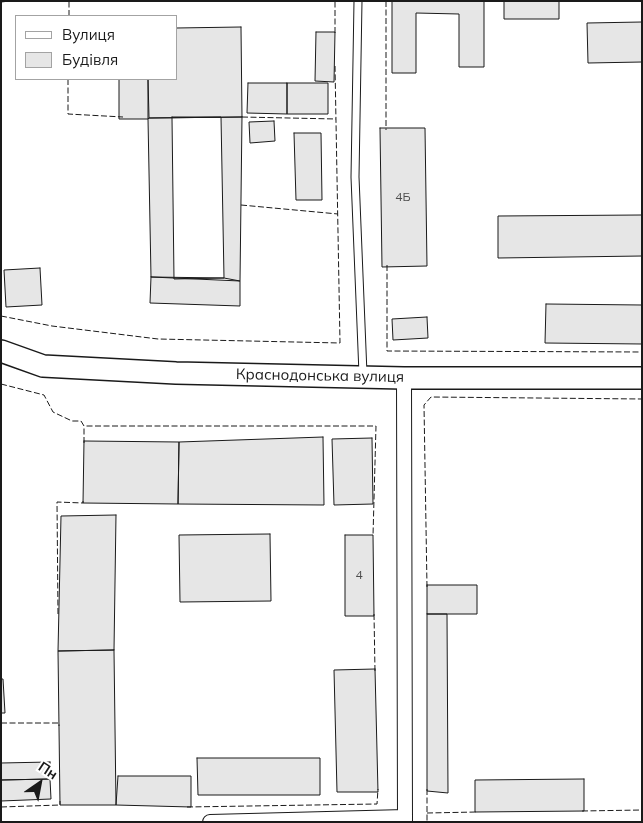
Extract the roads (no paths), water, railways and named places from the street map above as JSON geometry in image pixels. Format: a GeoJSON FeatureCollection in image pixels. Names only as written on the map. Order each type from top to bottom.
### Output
{"type":"FeatureCollection","features":[{"type":"Feature","properties":{"kind":"main road","name":"Краснодонська вулиця"},"geometry":{"type":"LineString","coordinates":[[1,351],[43,366],[176,373],[404,378],[642,378]]}},
{"type":"Feature","properties":{"kind":"street"},"geometry":{"type":"LineString","coordinates":[[210,822],[405,819],[404,378]]}},
{"type":"Feature","properties":{"kind":"lane"},"geometry":{"type":"LineString","coordinates":[[358,1],[355,177],[363,377]]}}]}
